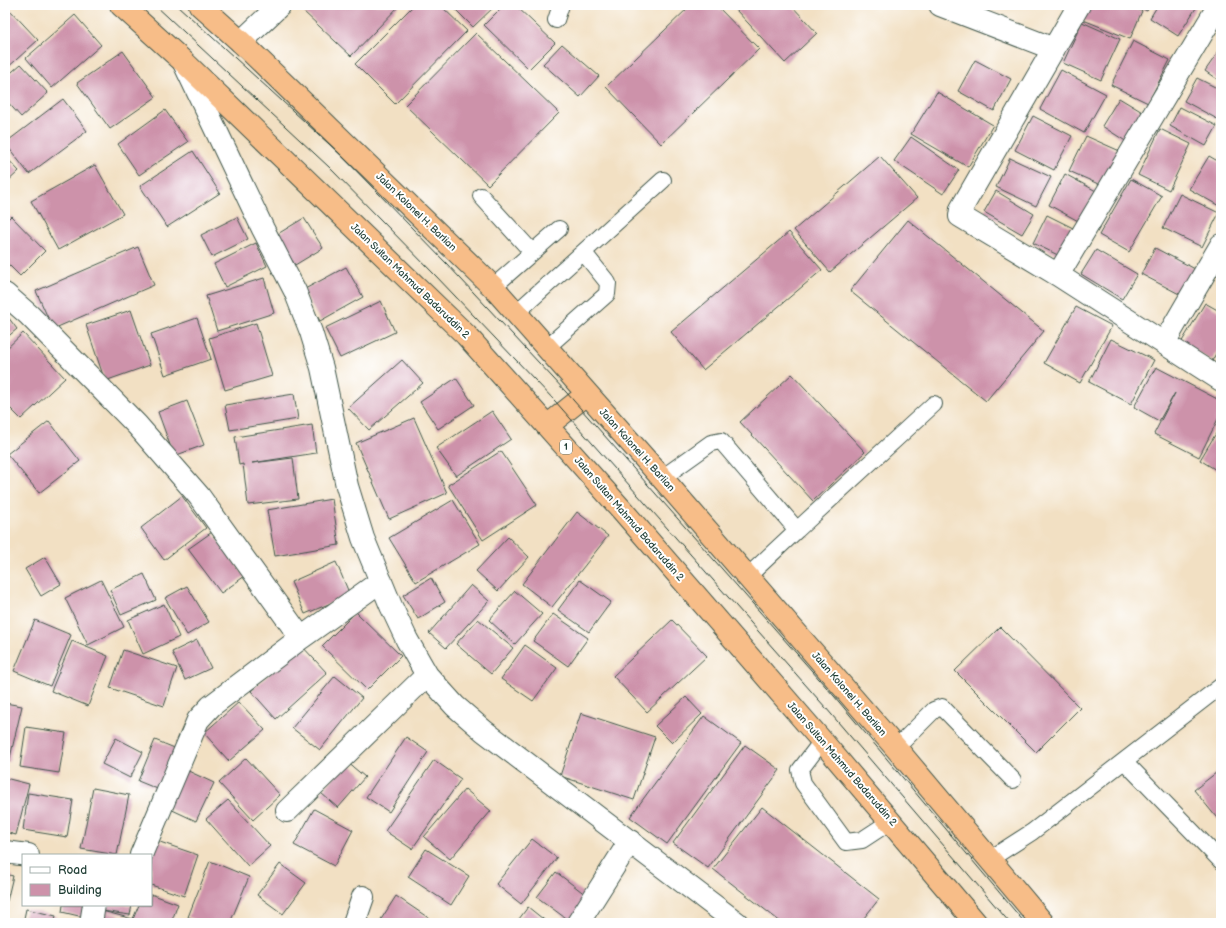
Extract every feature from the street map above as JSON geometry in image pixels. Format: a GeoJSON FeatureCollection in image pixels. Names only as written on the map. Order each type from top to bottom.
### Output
{"type":"FeatureCollection","features":[{"type":"Feature","properties":{"kind":"highway","name":"Jalan Sultan Mahmud Badaruddin 2"},"geometry":{"type":"LineString","coordinates":[[121,5],[184,62],[466,335],[822,741],[976,923]]}},
{"type":"Feature","properties":{"kind":"highway","name":"Jalan Kolonel H. Barlian"},"geometry":{"type":"LineString","coordinates":[[200,5],[241,42],[493,287],[662,478],[896,748],[1043,923]]}},
{"type":"Feature","properties":{"kind":"highway"},"geometry":{"type":"LineString","coordinates":[[547,426],[587,394]]}},
{"type":"Feature","properties":{"kind":"street"},"geometry":{"type":"LineString","coordinates":[[241,42],[280,5]]}},
{"type":"Feature","properties":{"kind":"street"},"geometry":{"type":"LineString","coordinates":[[940,5],[1054,49]]}},
{"type":"Feature","properties":{"kind":"street"},"geometry":{"type":"LineString","coordinates":[[1079,5],[960,213],[962,217],[1058,274],[1221,380]]}},
{"type":"Feature","properties":{"kind":"street"},"geometry":{"type":"LineString","coordinates":[[1058,274],[1219,5]]}},
{"type":"Feature","properties":{"kind":"street"},"geometry":{"type":"LineString","coordinates":[[184,62],[263,230],[295,291],[311,332],[322,368],[347,486],[363,538],[390,606],[427,675],[455,706],[484,731],[737,923]]}},
{"type":"Feature","properties":{"kind":"street"},"geometry":{"type":"LineString","coordinates":[[1164,344],[1221,245]]}},
{"type":"Feature","properties":{"kind":"street"},"geometry":{"type":"LineString","coordinates":[[5,294],[29,315],[137,425],[199,496],[301,638]]}},
{"type":"Feature","properties":{"kind":"street"},"geometry":{"type":"LineString","coordinates":[[141,854],[198,720],[211,706],[301,638],[381,581]]}},
{"type":"Feature","properties":{"kind":"street"},"geometry":{"type":"LineString","coordinates":[[287,811],[427,675]]}},
{"type":"Feature","properties":{"kind":"street"},"geometry":{"type":"LineString","coordinates":[[578,923],[630,841]]}},
{"type":"Feature","properties":{"kind":"street"},"geometry":{"type":"LineString","coordinates":[[5,852],[22,854]]}},
{"type":"Feature","properties":{"kind":"street"},"geometry":{"type":"LineString","coordinates":[[354,923],[363,896]]}},
{"type":"Feature","properties":{"kind":"street"},"geometry":{"type":"LineString","coordinates":[[91,923],[94,906]]}},
{"type":"Feature","properties":{"kind":"lane"},"geometry":{"type":"LineString","coordinates":[[556,20],[561,5]]}},
{"type":"Feature","properties":{"kind":"lane"},"geometry":{"type":"LineString","coordinates":[[516,313],[664,180]]}},
{"type":"Feature","properties":{"kind":"lane"},"geometry":{"type":"LineString","coordinates":[[481,196],[532,252]]}},
{"type":"Feature","properties":{"kind":"lane"},"geometry":{"type":"LineString","coordinates":[[493,287],[559,229]]}},
{"type":"Feature","properties":{"kind":"lane"},"geometry":{"type":"LineString","coordinates":[[546,348],[606,294],[608,284],[584,253]]}},
{"type":"Feature","properties":{"kind":"lane"},"geometry":{"type":"LineString","coordinates":[[747,576],[934,404]]}},
{"type":"Feature","properties":{"kind":"lane"},"geometry":{"type":"LineString","coordinates":[[662,478],[711,443],[721,441],[797,530]]}},
{"type":"Feature","properties":{"kind":"lane"},"geometry":{"type":"LineString","coordinates":[[990,860],[1032,832],[1125,762],[1221,686]]}},
{"type":"Feature","properties":{"kind":"lane"},"geometry":{"type":"LineString","coordinates":[[896,748],[934,710],[942,707],[1013,780]]}},
{"type":"Feature","properties":{"kind":"lane"},"geometry":{"type":"LineString","coordinates":[[822,741],[800,770],[803,783],[846,842],[862,840],[891,821]]}},
{"type":"Feature","properties":{"kind":"lane"},"geometry":{"type":"LineString","coordinates":[[1125,762],[1221,861]]}},
{"type":"Feature","properties":{"kind":"building"},"geometry":{"type":"Polygon","coordinates":[[[309,5],[400,5],[351,56],[303,11],[309,5]]]}},
{"type":"Feature","properties":{"kind":"building"},"geometry":{"type":"Polygon","coordinates":[[[414,5],[440,5],[467,31],[395,104],[355,64],[414,5]]]}},
{"type":"Feature","properties":{"kind":"building"},"geometry":{"type":"Polygon","coordinates":[[[451,5],[496,5],[473,27],[451,5]]]}},
{"type":"Feature","properties":{"kind":"building"},"geometry":{"type":"Polygon","coordinates":[[[504,5],[515,5],[555,43],[529,69],[484,25],[504,5]]]}},
{"type":"Feature","properties":{"kind":"building"},"geometry":{"type":"Polygon","coordinates":[[[691,5],[716,5],[759,49],[661,144],[606,87],[691,5]]]}},
{"type":"Feature","properties":{"kind":"building"},"geometry":{"type":"Polygon","coordinates":[[[741,5],[791,5],[817,33],[785,63],[736,10],[741,5]]]}},
{"type":"Feature","properties":{"kind":"building"},"geometry":{"type":"Polygon","coordinates":[[[1086,5],[1127,5],[1142,11],[1130,39],[1081,19],[1086,5]]]}},
{"type":"Feature","properties":{"kind":"building"},"geometry":{"type":"Polygon","coordinates":[[[1135,5],[1150,5],[1147,11],[1135,5]]]}},
{"type":"Feature","properties":{"kind":"building"},"geometry":{"type":"Polygon","coordinates":[[[1158,5],[1192,5],[1196,8],[1178,36],[1150,18],[1158,5]]]}},
{"type":"Feature","properties":{"kind":"building"},"geometry":{"type":"Polygon","coordinates":[[[9,9],[38,40],[5,70],[5,13],[9,9]]]}},
{"type":"Feature","properties":{"kind":"building"},"geometry":{"type":"Polygon","coordinates":[[[75,15],[101,45],[52,88],[26,58],[75,15]]]}},
{"type":"Feature","properties":{"kind":"building"},"geometry":{"type":"Polygon","coordinates":[[[1082,22],[1120,39],[1101,80],[1063,63],[1082,22]]]}},
{"type":"Feature","properties":{"kind":"building"},"geometry":{"type":"Polygon","coordinates":[[[476,33],[559,113],[488,185],[405,105],[476,33]]]}},
{"type":"Feature","properties":{"kind":"building"},"geometry":{"type":"Polygon","coordinates":[[[1133,41],[1170,60],[1148,103],[1111,85],[1133,41]]]}},
{"type":"Feature","properties":{"kind":"building"},"geometry":{"type":"Polygon","coordinates":[[[562,44],[599,76],[580,97],[543,64],[562,44]]]}},
{"type":"Feature","properties":{"kind":"building"},"geometry":{"type":"Polygon","coordinates":[[[1221,48],[1221,82],[1205,71],[1221,48]]]}},
{"type":"Feature","properties":{"kind":"building"},"geometry":{"type":"Polygon","coordinates":[[[123,51],[156,97],[110,129],[77,83],[123,51]]]}},
{"type":"Feature","properties":{"kind":"building"},"geometry":{"type":"Polygon","coordinates":[[[975,60],[1011,79],[994,111],[958,91],[975,60]]]}},
{"type":"Feature","properties":{"kind":"building"},"geometry":{"type":"Polygon","coordinates":[[[21,64],[48,93],[21,117],[5,99],[5,78],[21,64]]]}},
{"type":"Feature","properties":{"kind":"building"},"geometry":{"type":"Polygon","coordinates":[[[1061,70],[1106,94],[1084,133],[1040,109],[1061,70]]]}},
{"type":"Feature","properties":{"kind":"building"},"geometry":{"type":"Polygon","coordinates":[[[1197,78],[1221,90],[1221,121],[1184,101],[1197,78]]]}},
{"type":"Feature","properties":{"kind":"building"},"geometry":{"type":"Polygon","coordinates":[[[937,92],[993,125],[968,167],[911,134],[937,92]]]}},
{"type":"Feature","properties":{"kind":"building"},"geometry":{"type":"Polygon","coordinates":[[[1119,98],[1144,113],[1127,142],[1102,126],[1119,98]]]}},
{"type":"Feature","properties":{"kind":"building"},"geometry":{"type":"Polygon","coordinates":[[[63,99],[87,131],[29,174],[5,143],[63,99]]]}},
{"type":"Feature","properties":{"kind":"building"},"geometry":{"type":"Polygon","coordinates":[[[1180,107],[1217,126],[1206,146],[1170,126],[1180,107]]]}},
{"type":"Feature","properties":{"kind":"building"},"geometry":{"type":"Polygon","coordinates":[[[165,110],[188,142],[139,175],[118,144],[165,110]]]}},
{"type":"Feature","properties":{"kind":"building"},"geometry":{"type":"Polygon","coordinates":[[[1033,116],[1072,136],[1054,170],[1015,150],[1033,116]]]}},
{"type":"Feature","properties":{"kind":"building"},"geometry":{"type":"Polygon","coordinates":[[[1160,129],[1191,144],[1169,190],[1138,175],[1160,129]]]}},
{"type":"Feature","properties":{"kind":"building"},"geometry":{"type":"Polygon","coordinates":[[[1086,136],[1122,152],[1105,187],[1069,171],[1086,136]]]}},
{"type":"Feature","properties":{"kind":"building"},"geometry":{"type":"Polygon","coordinates":[[[911,137],[959,170],[943,194],[894,161],[911,137]]]}},
{"type":"Feature","properties":{"kind":"building"},"geometry":{"type":"Polygon","coordinates":[[[193,151],[220,193],[167,227],[140,186],[193,151]]]}},
{"type":"Feature","properties":{"kind":"building"},"geometry":{"type":"Polygon","coordinates":[[[5,156],[19,171],[5,184],[5,156]]]}},
{"type":"Feature","properties":{"kind":"building"},"geometry":{"type":"Polygon","coordinates":[[[880,156],[917,198],[830,272],[794,230],[880,156]]]}},
{"type":"Feature","properties":{"kind":"building"},"geometry":{"type":"Polygon","coordinates":[[[1209,156],[1221,163],[1221,207],[1189,189],[1209,156]]]}},
{"type":"Feature","properties":{"kind":"building"},"geometry":{"type":"Polygon","coordinates":[[[1010,158],[1051,177],[1036,206],[996,187],[1010,158]]]}},
{"type":"Feature","properties":{"kind":"building"},"geometry":{"type":"Polygon","coordinates":[[[95,165],[123,214],[58,250],[31,201],[95,165]]]}},
{"type":"Feature","properties":{"kind":"building"},"geometry":{"type":"Polygon","coordinates":[[[1065,174],[1096,191],[1080,222],[1049,205],[1065,174]]]}},
{"type":"Feature","properties":{"kind":"building"},"geometry":{"type":"Polygon","coordinates":[[[1131,179],[1162,196],[1129,252],[1099,235],[1131,179]]]}},
{"type":"Feature","properties":{"kind":"building"},"geometry":{"type":"Polygon","coordinates":[[[996,191],[1034,214],[1022,234],[984,212],[996,191]]]}},
{"type":"Feature","properties":{"kind":"building"},"geometry":{"type":"Polygon","coordinates":[[[1180,194],[1219,213],[1202,247],[1163,228],[1180,194]]]}},
{"type":"Feature","properties":{"kind":"building"},"geometry":{"type":"Polygon","coordinates":[[[1047,215],[1075,229],[1062,257],[1033,243],[1047,215]]]}},
{"type":"Feature","properties":{"kind":"building"},"geometry":{"type":"Polygon","coordinates":[[[11,216],[45,251],[20,276],[5,261],[5,222],[11,216]]]}},
{"type":"Feature","properties":{"kind":"building"},"geometry":{"type":"Polygon","coordinates":[[[237,217],[248,239],[212,257],[201,235],[237,217]]]}},
{"type":"Feature","properties":{"kind":"building"},"geometry":{"type":"Polygon","coordinates":[[[304,218],[323,248],[295,265],[276,235],[304,218]]]}},
{"type":"Feature","properties":{"kind":"building"},"geometry":{"type":"Polygon","coordinates":[[[908,220],[1044,331],[986,401],[850,291],[908,220]]]}},
{"type":"Feature","properties":{"kind":"building"},"geometry":{"type":"Polygon","coordinates":[[[789,232],[822,270],[703,370],[671,332],[789,232]]]}},
{"type":"Feature","properties":{"kind":"building"},"geometry":{"type":"Polygon","coordinates":[[[256,243],[267,266],[225,287],[214,264],[256,243]]]}},
{"type":"Feature","properties":{"kind":"building"},"geometry":{"type":"Polygon","coordinates":[[[138,247],[154,285],[53,329],[36,291],[138,247]]]}},
{"type":"Feature","properties":{"kind":"building"},"geometry":{"type":"Polygon","coordinates":[[[1155,248],[1197,270],[1183,296],[1141,274],[1155,248]]]}},
{"type":"Feature","properties":{"kind":"building"},"geometry":{"type":"Polygon","coordinates":[[[1096,250],[1137,274],[1122,299],[1081,274],[1096,250]]]}},
{"type":"Feature","properties":{"kind":"building"},"geometry":{"type":"Polygon","coordinates":[[[346,267],[363,297],[320,321],[303,290],[346,267]]]}},
{"type":"Feature","properties":{"kind":"building"},"geometry":{"type":"Polygon","coordinates":[[[264,278],[274,313],[217,331],[206,296],[264,278]]]}},
{"type":"Feature","properties":{"kind":"building"},"geometry":{"type":"Polygon","coordinates":[[[381,301],[395,332],[340,358],[325,328],[381,301]]]}},
{"type":"Feature","properties":{"kind":"building"},"geometry":{"type":"Polygon","coordinates":[[[1205,303],[1221,312],[1221,344],[1212,361],[1181,343],[1205,303]]]}},
{"type":"Feature","properties":{"kind":"building"},"geometry":{"type":"Polygon","coordinates":[[[1076,307],[1112,326],[1080,383],[1044,363],[1076,307]]]}},
{"type":"Feature","properties":{"kind":"building"},"geometry":{"type":"Polygon","coordinates":[[[131,310],[150,365],[105,381],[86,325],[131,310]]]}},
{"type":"Feature","properties":{"kind":"building"},"geometry":{"type":"Polygon","coordinates":[[[5,313],[17,329],[5,339],[5,313]]]}},
{"type":"Feature","properties":{"kind":"building"},"geometry":{"type":"Polygon","coordinates":[[[197,318],[211,359],[165,375],[151,334],[197,318]]]}},
{"type":"Feature","properties":{"kind":"building"},"geometry":{"type":"Polygon","coordinates":[[[256,323],[272,376],[225,390],[209,338],[256,323]]]}},
{"type":"Feature","properties":{"kind":"building"},"geometry":{"type":"Polygon","coordinates":[[[23,333],[65,378],[21,419],[5,403],[5,350],[23,333]]]}},
{"type":"Feature","properties":{"kind":"building"},"geometry":{"type":"Polygon","coordinates":[[[1111,339],[1154,360],[1131,404],[1089,382],[1111,339]]]}},
{"type":"Feature","properties":{"kind":"building"},"geometry":{"type":"Polygon","coordinates":[[[402,360],[423,383],[369,430],[348,408],[402,360]]]}},
{"type":"Feature","properties":{"kind":"building"},"geometry":{"type":"Polygon","coordinates":[[[1156,367],[1221,401],[1221,413],[1199,457],[1154,434],[1175,393],[1159,421],[1134,407],[1156,367]]]}},
{"type":"Feature","properties":{"kind":"building"},"geometry":{"type":"Polygon","coordinates":[[[792,374],[865,452],[813,501],[740,422],[792,374]]]}},
{"type":"Feature","properties":{"kind":"building"},"geometry":{"type":"Polygon","coordinates":[[[456,378],[474,405],[438,429],[420,402],[456,378]]]}},
{"type":"Feature","properties":{"kind":"building"},"geometry":{"type":"Polygon","coordinates":[[[294,394],[298,419],[230,430],[225,405],[294,394]]]}},
{"type":"Feature","properties":{"kind":"building"},"geometry":{"type":"Polygon","coordinates":[[[187,401],[204,445],[174,456],[158,412],[187,401]]]}},
{"type":"Feature","properties":{"kind":"building"},"geometry":{"type":"Polygon","coordinates":[[[492,411],[511,439],[456,476],[436,448],[492,411]]]}},
{"type":"Feature","properties":{"kind":"building"},"geometry":{"type":"Polygon","coordinates":[[[414,418],[447,493],[389,519],[356,443],[414,418]]]}},
{"type":"Feature","properties":{"kind":"building"},"geometry":{"type":"Polygon","coordinates":[[[49,421],[80,461],[39,493],[7,454],[49,421]]]}},
{"type":"Feature","properties":{"kind":"building"},"geometry":{"type":"Polygon","coordinates":[[[312,425],[316,453],[252,463],[293,458],[298,499],[248,505],[243,464],[239,465],[235,437],[312,425]]]}},
{"type":"Feature","properties":{"kind":"building"},"geometry":{"type":"Polygon","coordinates":[[[1221,425],[1221,473],[1200,460],[1221,425]]]}},
{"type":"Feature","properties":{"kind":"building"},"geometry":{"type":"Polygon","coordinates":[[[501,451],[537,505],[483,540],[448,485],[501,451]]]}},
{"type":"Feature","properties":{"kind":"building"},"geometry":{"type":"Polygon","coordinates":[[[182,496],[206,528],[164,560],[141,528],[182,496]]]}},
{"type":"Feature","properties":{"kind":"building"},"geometry":{"type":"Polygon","coordinates":[[[332,499],[339,545],[275,556],[267,510],[332,499]]]}},
{"type":"Feature","properties":{"kind":"building"},"geometry":{"type":"Polygon","coordinates":[[[453,500],[480,544],[416,582],[389,538],[453,500]]]}},
{"type":"Feature","properties":{"kind":"building"},"geometry":{"type":"Polygon","coordinates":[[[577,512],[608,536],[552,607],[522,584],[577,512]]]}},
{"type":"Feature","properties":{"kind":"building"},"geometry":{"type":"Polygon","coordinates":[[[212,532],[245,576],[221,593],[188,549],[212,532]]]}},
{"type":"Feature","properties":{"kind":"building"},"geometry":{"type":"Polygon","coordinates":[[[508,537],[529,557],[498,591],[476,571],[508,537]]]}},
{"type":"Feature","properties":{"kind":"building"},"geometry":{"type":"Polygon","coordinates":[[[45,557],[61,584],[41,596],[25,569],[45,557]]]}},
{"type":"Feature","properties":{"kind":"building"},"geometry":{"type":"Polygon","coordinates":[[[336,562],[350,595],[305,614],[291,582],[336,562]]]}},
{"type":"Feature","properties":{"kind":"building"},"geometry":{"type":"Polygon","coordinates":[[[144,574],[156,600],[121,615],[110,590],[144,574]]]}},
{"type":"Feature","properties":{"kind":"building"},"geometry":{"type":"Polygon","coordinates":[[[431,578],[445,602],[418,619],[403,595],[431,578]]]}},
{"type":"Feature","properties":{"kind":"building"},"geometry":{"type":"Polygon","coordinates":[[[101,580],[124,627],[88,645],[65,598],[101,580]]]}},
{"type":"Feature","properties":{"kind":"building"},"geometry":{"type":"Polygon","coordinates":[[[580,580],[611,602],[589,632],[558,610],[580,580]]]}},
{"type":"Feature","properties":{"kind":"building"},"geometry":{"type":"Polygon","coordinates":[[[471,585],[489,601],[446,648],[429,633],[471,585]]]}},
{"type":"Feature","properties":{"kind":"building"},"geometry":{"type":"Polygon","coordinates":[[[187,586],[209,622],[187,635],[165,598],[187,586]]]}},
{"type":"Feature","properties":{"kind":"building"},"geometry":{"type":"Polygon","coordinates":[[[515,591],[542,614],[515,644],[489,620],[515,591]]]}},
{"type":"Feature","properties":{"kind":"building"},"geometry":{"type":"Polygon","coordinates":[[[164,604],[179,637],[143,654],[128,620],[164,604]]]}},
{"type":"Feature","properties":{"kind":"building"},"geometry":{"type":"Polygon","coordinates":[[[356,612],[401,656],[367,690],[322,646],[356,612]]]}},
{"type":"Feature","properties":{"kind":"building"},"geometry":{"type":"Polygon","coordinates":[[[553,614],[588,638],[568,666],[533,641],[553,614]]]}},
{"type":"Feature","properties":{"kind":"building"},"geometry":{"type":"Polygon","coordinates":[[[478,619],[513,648],[491,674],[456,644],[478,619]]]}},
{"type":"Feature","properties":{"kind":"building"},"geometry":{"type":"Polygon","coordinates":[[[35,620],[71,635],[50,686],[14,671],[35,620]]]}},
{"type":"Feature","properties":{"kind":"building"},"geometry":{"type":"Polygon","coordinates":[[[672,620],[707,656],[647,712],[613,676],[672,620]]]}},
{"type":"Feature","properties":{"kind":"building"},"geometry":{"type":"Polygon","coordinates":[[[1000,627],[1080,708],[1036,752],[955,671],[1000,627]]]}},
{"type":"Feature","properties":{"kind":"building"},"geometry":{"type":"Polygon","coordinates":[[[197,640],[211,668],[185,680],[172,652],[197,640]]]}},
{"type":"Feature","properties":{"kind":"building"},"geometry":{"type":"Polygon","coordinates":[[[72,641],[108,656],[88,706],[51,691],[72,641]]]}},
{"type":"Feature","properties":{"kind":"building"},"geometry":{"type":"Polygon","coordinates":[[[301,645],[327,673],[276,719],[251,691],[301,645]]]}},
{"type":"Feature","properties":{"kind":"building"},"geometry":{"type":"Polygon","coordinates":[[[525,645],[557,668],[533,701],[501,679],[525,645]]]}},
{"type":"Feature","properties":{"kind":"building"},"geometry":{"type":"Polygon","coordinates":[[[123,650],[177,668],[164,706],[110,688],[123,650]]]}},
{"type":"Feature","properties":{"kind":"building"},"geometry":{"type":"Polygon","coordinates":[[[335,676],[362,698],[320,750],[292,728],[335,676]]]}},
{"type":"Feature","properties":{"kind":"building"},"geometry":{"type":"Polygon","coordinates":[[[686,697],[702,714],[672,743],[655,726],[686,697]]]}},
{"type":"Feature","properties":{"kind":"building"},"geometry":{"type":"Polygon","coordinates":[[[239,702],[265,730],[229,761],[204,733],[239,702]]]}},
{"type":"Feature","properties":{"kind":"building"},"geometry":{"type":"Polygon","coordinates":[[[5,703],[22,706],[9,762],[5,761],[5,703]]]}},
{"type":"Feature","properties":{"kind":"building"},"geometry":{"type":"Polygon","coordinates":[[[581,713],[655,737],[634,800],[560,776],[581,713]]]}},
{"type":"Feature","properties":{"kind":"building"},"geometry":{"type":"Polygon","coordinates":[[[704,716],[741,743],[667,844],[630,817],[704,716]]]}},
{"type":"Feature","properties":{"kind":"building"},"geometry":{"type":"Polygon","coordinates":[[[26,727],[66,733],[59,773],[20,767],[26,727]]]}},
{"type":"Feature","properties":{"kind":"building"},"geometry":{"type":"Polygon","coordinates":[[[406,737],[428,752],[389,812],[366,797],[406,737]]]}},
{"type":"Feature","properties":{"kind":"building"},"geometry":{"type":"Polygon","coordinates":[[[116,738],[143,752],[130,778],[102,764],[116,738]]]}},
{"type":"Feature","properties":{"kind":"building"},"geometry":{"type":"Polygon","coordinates":[[[155,740],[177,749],[160,790],[138,781],[155,740]]]}},
{"type":"Feature","properties":{"kind":"building"},"geometry":{"type":"Polygon","coordinates":[[[745,745],[780,770],[708,868],[673,843],[745,745]]]}},
{"type":"Feature","properties":{"kind":"building"},"geometry":{"type":"Polygon","coordinates":[[[246,758],[280,795],[253,820],[219,783],[246,758]]]}},
{"type":"Feature","properties":{"kind":"building"},"geometry":{"type":"Polygon","coordinates":[[[434,760],[461,779],[412,849],[385,831],[434,760]]]}},
{"type":"Feature","properties":{"kind":"building"},"geometry":{"type":"Polygon","coordinates":[[[347,762],[365,777],[338,808],[321,793],[347,762]]]}},
{"type":"Feature","properties":{"kind":"building"},"geometry":{"type":"Polygon","coordinates":[[[184,769],[214,783],[196,821],[166,807],[184,769]]]}},
{"type":"Feature","properties":{"kind":"building"},"geometry":{"type":"Polygon","coordinates":[[[1221,769],[1221,823],[1194,790],[1221,769]]]}},
{"type":"Feature","properties":{"kind":"building"},"geometry":{"type":"Polygon","coordinates":[[[5,778],[29,784],[16,835],[5,832],[5,778]]]}},
{"type":"Feature","properties":{"kind":"building"},"geometry":{"type":"Polygon","coordinates":[[[93,788],[129,795],[117,854],[81,849],[93,788]]]}},
{"type":"Feature","properties":{"kind":"building"},"geometry":{"type":"Polygon","coordinates":[[[465,789],[491,811],[450,859],[424,837],[465,789]]]}},
{"type":"Feature","properties":{"kind":"building"},"geometry":{"type":"Polygon","coordinates":[[[28,793],[73,800],[67,837],[23,830],[28,793]]]}},
{"type":"Feature","properties":{"kind":"building"},"geometry":{"type":"Polygon","coordinates":[[[228,800],[270,846],[248,866],[206,819],[228,800]]]}},
{"type":"Feature","properties":{"kind":"building"},"geometry":{"type":"Polygon","coordinates":[[[762,807],[879,899],[860,923],[782,923],[713,869],[762,807]]]}},
{"type":"Feature","properties":{"kind":"building"},"geometry":{"type":"Polygon","coordinates":[[[314,809],[353,830],[334,866],[294,845],[314,809]]]}},
{"type":"Feature","properties":{"kind":"building"},"geometry":{"type":"Polygon","coordinates":[[[532,839],[557,858],[521,904],[496,884],[532,839]]]}},
{"type":"Feature","properties":{"kind":"building"},"geometry":{"type":"Polygon","coordinates":[[[157,841],[198,855],[184,896],[152,885],[152,856],[157,841]]]}},
{"type":"Feature","properties":{"kind":"building"},"geometry":{"type":"Polygon","coordinates":[[[426,849],[469,876],[451,905],[408,877],[426,849]]]}},
{"type":"Feature","properties":{"kind":"building"},"geometry":{"type":"Polygon","coordinates":[[[210,861],[249,877],[230,923],[204,923],[188,917],[210,861]]]}},
{"type":"Feature","properties":{"kind":"building"},"geometry":{"type":"Polygon","coordinates":[[[280,864],[306,883],[283,914],[257,895],[280,864]]]}},
{"type":"Feature","properties":{"kind":"building"},"geometry":{"type":"Polygon","coordinates":[[[556,872],[590,898],[572,923],[537,897],[556,872]]]}},
{"type":"Feature","properties":{"kind":"building"},"geometry":{"type":"Polygon","coordinates":[[[5,874],[13,876],[7,901],[5,901],[5,874]]]}},
{"type":"Feature","properties":{"kind":"building"},"geometry":{"type":"Polygon","coordinates":[[[152,894],[178,904],[171,923],[144,923],[133,919],[139,906],[152,906],[152,894]]]}},
{"type":"Feature","properties":{"kind":"building"},"geometry":{"type":"Polygon","coordinates":[[[396,896],[436,923],[382,923],[380,921],[396,896]]]}},
{"type":"Feature","properties":{"kind":"building"},"geometry":{"type":"Polygon","coordinates":[[[63,906],[85,906],[83,917],[62,912],[63,906]]]}},
{"type":"Feature","properties":{"kind":"building"},"geometry":{"type":"Polygon","coordinates":[[[103,906],[132,906],[130,915],[102,911],[103,906]]]}},
{"type":"Feature","properties":{"kind":"building"},"geometry":{"type":"Polygon","coordinates":[[[528,907],[548,923],[516,923],[528,907]]]}},
{"type":"Feature","properties":{"kind":"building"},"geometry":{"type":"Polygon","coordinates":[[[26,909],[56,916],[54,923],[23,923],[26,909]]]}},
{"type":"Feature","properties":{"kind":"building"},"geometry":{"type":"Polygon","coordinates":[[[102,911],[133,919],[132,923],[99,923],[102,911]]]}},
{"type":"Feature","properties":{"kind":"tram line"},"geometry":{"type":"LineString","coordinates":[[155,5],[329,167],[435,275],[555,401],[826,708],[1010,923]]}},
{"type":"Feature","properties":{"kind":"tram line"},"geometry":{"type":"LineString","coordinates":[[177,5],[340,154],[447,264],[566,392],[834,696],[1025,923]]}}]}
